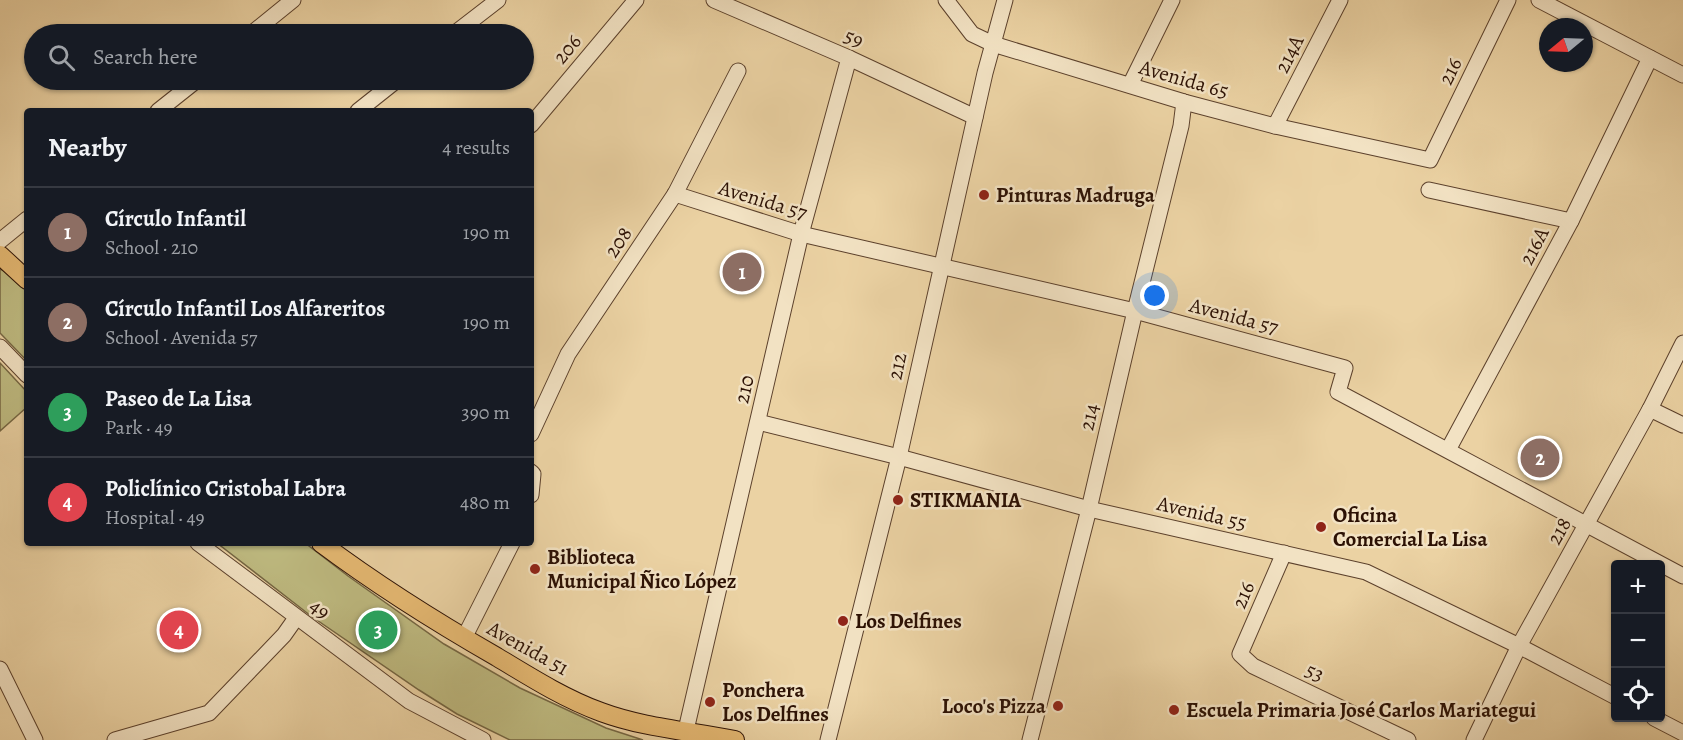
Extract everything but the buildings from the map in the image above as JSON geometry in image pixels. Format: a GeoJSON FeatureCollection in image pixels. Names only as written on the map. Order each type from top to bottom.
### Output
{"type":"FeatureCollection","features":[{"type":"Feature","properties":{"kind":"main road"},"geometry":{"type":"LineString","coordinates":[[0,255],[24,277]]}},
{"type":"Feature","properties":{"kind":"main road","name":"Avenida 51"},"geometry":{"type":"LineString","coordinates":[[325,546],[353,567],[464,638],[565,695],[602,712],[649,725],[735,740]]}},
{"type":"Feature","properties":{"kind":"street"},"geometry":{"type":"LineString","coordinates":[[263,24],[293,0]]}},
{"type":"Feature","properties":{"kind":"street"},"geometry":{"type":"LineString","coordinates":[[467,24],[498,0]]}},
{"type":"Feature","properties":{"kind":"street","name":"206"},"geometry":{"type":"LineString","coordinates":[[534,121],[636,0]]}},
{"type":"Feature","properties":{"kind":"street","name":"59"},"geometry":{"type":"LineString","coordinates":[[714,0],[849,58],[975,117]]}},
{"type":"Feature","properties":{"kind":"street","name":"Avenida 65"},"geometry":{"type":"LineString","coordinates":[[946,0],[972,34],[993,44],[1184,102],[1275,126],[1430,160]]}},
{"type":"Feature","properties":{"kind":"street","name":"212"},"geometry":{"type":"LineString","coordinates":[[828,740],[899,457],[975,117],[1005,0]]}},
{"type":"Feature","properties":{"kind":"street"},"geometry":{"type":"LineString","coordinates":[[1130,84],[1172,0]]}},
{"type":"Feature","properties":{"kind":"street","name":"214A"},"geometry":{"type":"LineString","coordinates":[[1275,126],[1340,0]]}},
{"type":"Feature","properties":{"kind":"street"},"geometry":{"type":"LineString","coordinates":[[1539,0],[1683,75]]}},
{"type":"Feature","properties":{"kind":"street","name":"216"},"geometry":{"type":"LineString","coordinates":[[1430,160],[1503,2]]}},
{"type":"Feature","properties":{"kind":"street","name":"210"},"geometry":{"type":"LineString","coordinates":[[686,730],[801,234],[849,58]]}},
{"type":"Feature","properties":{"kind":"street","name":"216A"},"geometry":{"type":"LineString","coordinates":[[1448,450],[1571,221],[1650,58]]}},
{"type":"Feature","properties":{"kind":"street","name":"208"},"geometry":{"type":"LineString","coordinates":[[534,428],[568,354],[675,194],[738,71]]}},
{"type":"Feature","properties":{"kind":"street"},"geometry":{"type":"LineString","coordinates":[[162,108],[184,90]]}},
{"type":"Feature","properties":{"kind":"street"},"geometry":{"type":"LineString","coordinates":[[362,108],[384,90]]}},
{"type":"Feature","properties":{"kind":"street","name":"214"},"geometry":{"type":"LineString","coordinates":[[1030,740],[1089,509],[1168,172],[1181,126],[1184,102]]}},
{"type":"Feature","properties":{"kind":"street"},"geometry":{"type":"LineString","coordinates":[[1430,190],[1571,221]]}},
{"type":"Feature","properties":{"kind":"street","name":"Avenida 57"},"geometry":{"type":"LineString","coordinates":[[675,194],[801,234],[1135,311],[1344,368],[1338,392],[1683,576]]}},
{"type":"Feature","properties":{"kind":"street"},"geometry":{"type":"LineString","coordinates":[[0,241],[24,221]]}},
{"type":"Feature","properties":{"kind":"street","name":"218"},"geometry":{"type":"LineString","coordinates":[[1474,740],[1519,646],[1650,409],[1683,343]]}},
{"type":"Feature","properties":{"kind":"street"},"geometry":{"type":"LineString","coordinates":[[0,347],[24,372]]}},
{"type":"Feature","properties":{"kind":"street"},"geometry":{"type":"LineString","coordinates":[[1650,409],[1683,425]]}},
{"type":"Feature","properties":{"kind":"street","name":"Avenida 55"},"geometry":{"type":"LineString","coordinates":[[758,422],[899,457],[1089,509],[1366,572],[1519,646],[1611,694]]}},
{"type":"Feature","properties":{"kind":"street","name":"49"},"geometry":{"type":"LineString","coordinates":[[202,546],[409,701],[483,740]]}},
{"type":"Feature","properties":{"kind":"street"},"geometry":{"type":"LineString","coordinates":[[464,638],[510,546]]}},
{"type":"Feature","properties":{"kind":"street","name":"216"},"geometry":{"type":"LineString","coordinates":[[1240,654],[1284,553]]}},
{"type":"Feature","properties":{"kind":"street"},"geometry":{"type":"LineString","coordinates":[[115,740],[209,713],[284,635],[296,618]]}},
{"type":"Feature","properties":{"kind":"street","name":"53"},"geometry":{"type":"LineString","coordinates":[[1240,654],[1253,666],[1408,740]]}},
{"type":"Feature","properties":{"kind":"street"},"geometry":{"type":"LineString","coordinates":[[0,669],[35,740]]}},
{"type":"Feature","properties":{"kind":"street"},"geometry":{"type":"LineString","coordinates":[[1663,722],[1683,733]]}},
{"type":"Feature","properties":{"kind":"shaded area"},"geometry":{"type":"Polygon","coordinates":[[[0,269],[10,274],[24,288],[24,358],[0,333],[0,269]]]}},
{"type":"Feature","properties":{"kind":"shaded area"},"geometry":{"type":"Polygon","coordinates":[[[0,363],[24,389],[24,410],[0,431],[0,363]]]}},
{"type":"Feature","properties":{"kind":"shaded area"},"geometry":{"type":"Polygon","coordinates":[[[221,546],[309,546],[444,644],[520,688],[606,728],[643,740],[510,740],[457,714],[311,616],[221,546]]]}},
{"type":"Feature","properties":{"kind":"place","name":"Pinturas Madruga"},"geometry":{"type":"Point","coordinates":[984,195]}},
{"type":"Feature","properties":{"kind":"place","name":"Círculo Infantil"},"geometry":{"type":"Point","coordinates":[742,272]}},
{"type":"Feature","properties":{"kind":"place","name":"Círculo Infantil Los Alfareritos"},"geometry":{"type":"Point","coordinates":[1540,458]}},
{"type":"Feature","properties":{"kind":"place","name":"STIKMANIA"},"geometry":{"type":"Point","coordinates":[898,500]}},
{"type":"Feature","properties":{"kind":"place","name":"Oficina Comercial La Lisa"},"geometry":{"type":"Point","coordinates":[1321,527]}},
{"type":"Feature","properties":{"kind":"place","name":"Biblioteca Municipal Ñico López"},"geometry":{"type":"Point","coordinates":[535,569]}},
{"type":"Feature","properties":{"kind":"place","name":"Los Delfines"},"geometry":{"type":"Point","coordinates":[843,621]}},
{"type":"Feature","properties":{"kind":"place","name":"Policlínico Cristobal Labra"},"geometry":{"type":"Point","coordinates":[179,630]}},
{"type":"Feature","properties":{"kind":"place","name":"Paseo de La Lisa"},"geometry":{"type":"Point","coordinates":[378,630]}},
{"type":"Feature","properties":{"kind":"place","name":"Ponchera Los Delfines"},"geometry":{"type":"Point","coordinates":[710,702]}},
{"type":"Feature","properties":{"kind":"place","name":"Loco's Pizza"},"geometry":{"type":"Point","coordinates":[1058,706]}},
{"type":"Feature","properties":{"kind":"place","name":"Escuela Primaria José Carlos Mariategui"},"geometry":{"type":"Point","coordinates":[1174,710]}}]}
